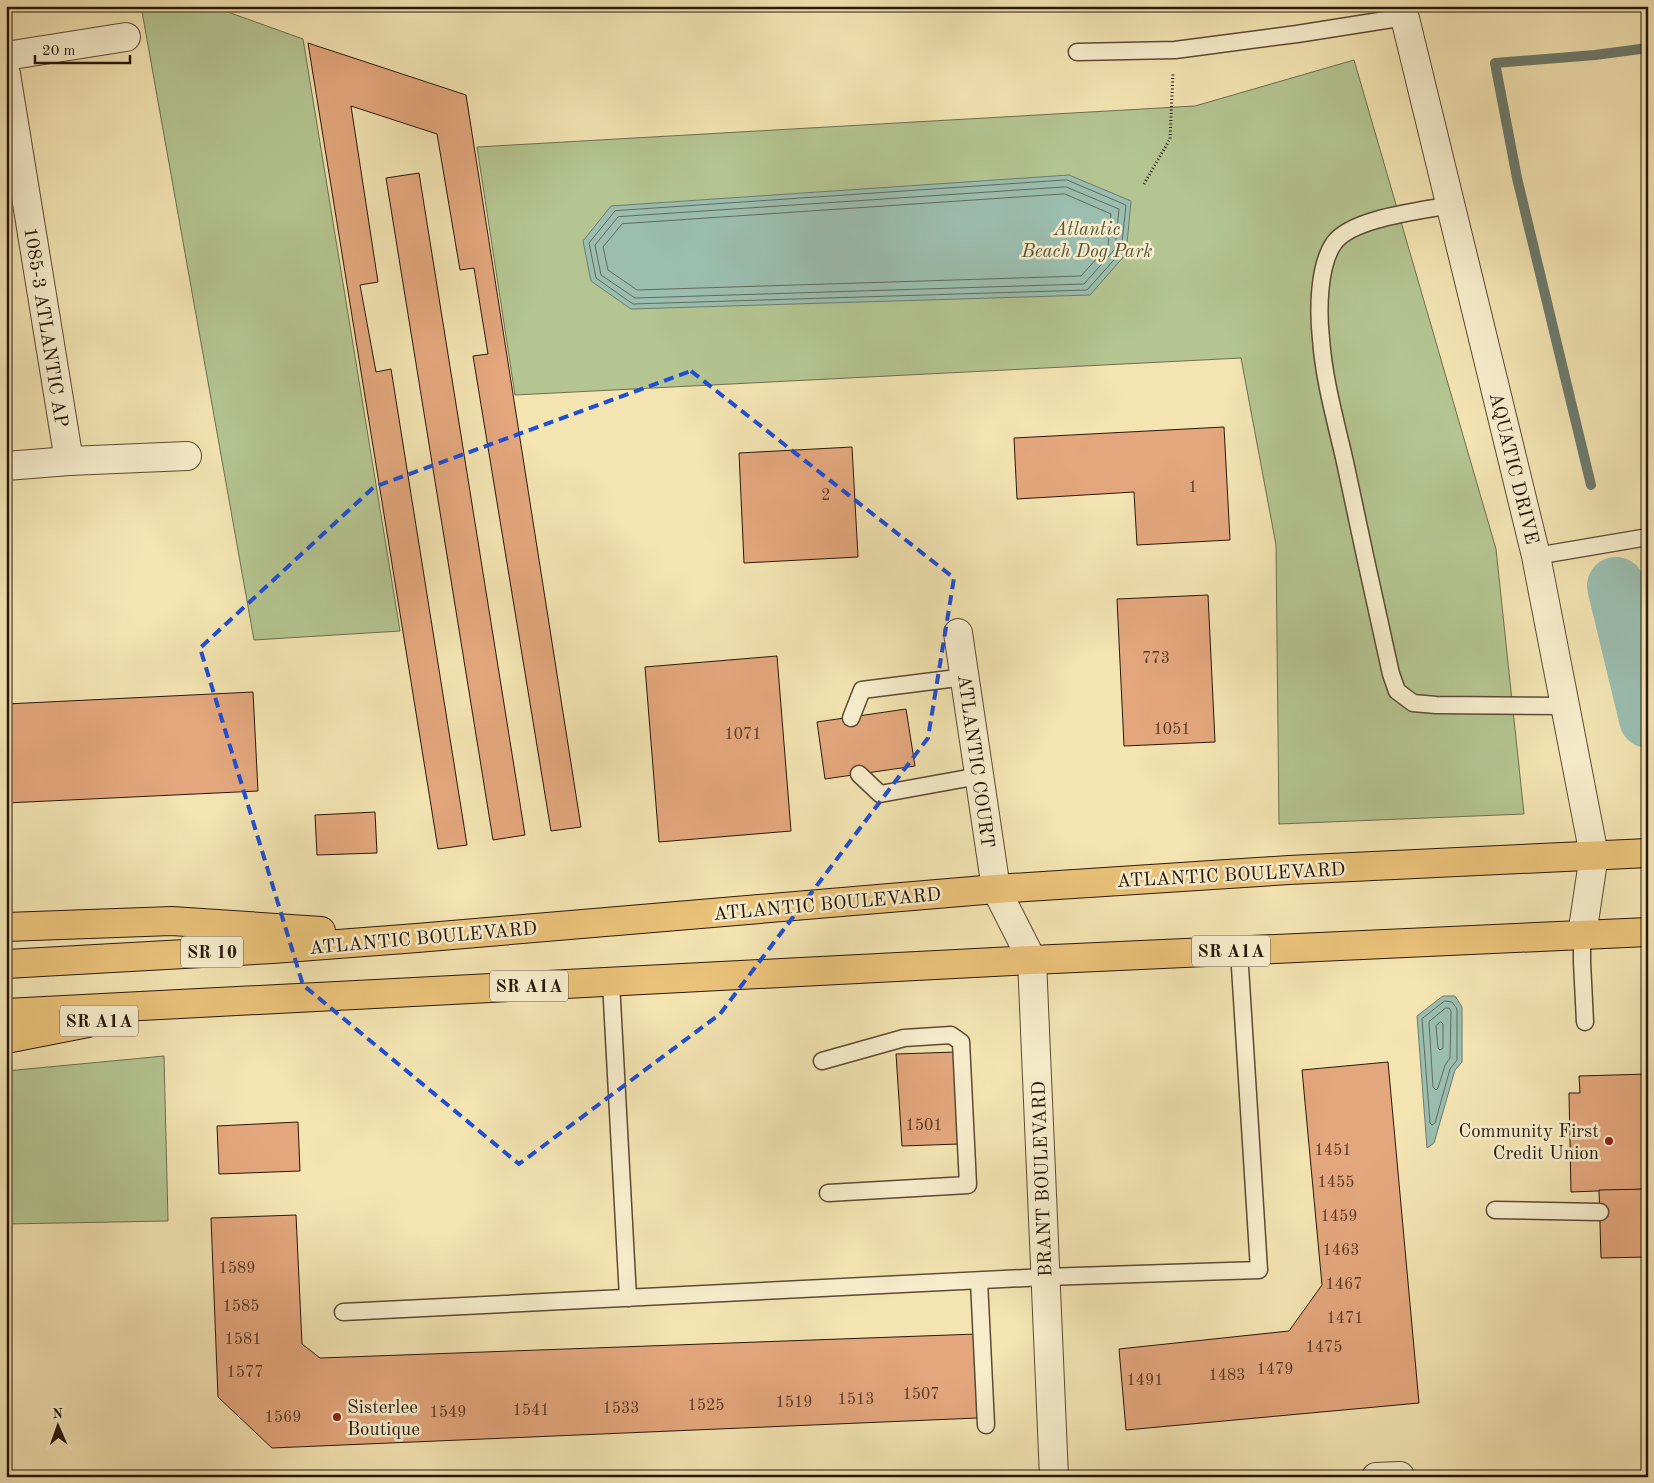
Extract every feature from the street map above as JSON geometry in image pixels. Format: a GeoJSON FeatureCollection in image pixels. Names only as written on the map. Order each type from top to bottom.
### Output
{"type":"FeatureCollection","features":[{"type":"Feature","properties":{"kind":"highway","name":"ATLANTIC BOULEVARD"},"geometry":{"type":"LineString","coordinates":[[6,964],[273,949],[996,889],[1288,870],[1648,853]]}},
{"type":"Feature","properties":{"kind":"highway"},"geometry":{"type":"LineString","coordinates":[[6,927],[172,921],[417,938]]}},
{"type":"Feature","properties":{"kind":"highway","name":"SR A1A"},"geometry":{"type":"LineString","coordinates":[[6,1039],[192,1003],[1032,960],[1648,932]]}},
{"type":"Feature","properties":{"kind":"highway"},"geometry":{"type":"LineString","coordinates":[[6,1013],[192,1003]]}},
{"type":"Feature","properties":{"kind":"street","name":"AQUATIC DRIVE"},"geometry":{"type":"LineString","coordinates":[[1404,12],[1536,556],[1594,855],[1582,935]]}},
{"type":"Feature","properties":{"kind":"street"},"geometry":{"type":"LineString","coordinates":[[6,56],[126,37]]}},
{"type":"Feature","properties":{"kind":"street","name":"1085-3 ATLANTIC AP"},"geometry":{"type":"LineString","coordinates":[[6,74],[69,461]]}},
{"type":"Feature","properties":{"kind":"street"},"geometry":{"type":"LineString","coordinates":[[6,466],[69,461],[187,456]]}},
{"type":"Feature","properties":{"kind":"street","name":"ATLANTIC COURT"},"geometry":{"type":"LineString","coordinates":[[958,633],[996,889]]}},
{"type":"Feature","properties":{"kind":"street","name":"BRANT BOULEVARD"},"geometry":{"type":"LineString","coordinates":[[996,889],[1032,960],[1054,1477]]}},
{"type":"Feature","properties":{"kind":"lane"},"geometry":{"type":"LineString","coordinates":[[1076,52],[1175,50],[1297,34],[1404,12]]}},
{"type":"Feature","properties":{"kind":"lane"},"geometry":{"type":"LineString","coordinates":[[1451,205],[1396,215],[1346,231],[1334,243],[1326,261],[1321,284],[1321,340],[1330,392],[1391,674],[1397,691],[1413,703],[1565,706]]}},
{"type":"Feature","properties":{"kind":"lane"},"geometry":{"type":"LineString","coordinates":[[1536,556],[1648,537]]}},
{"type":"Feature","properties":{"kind":"lane"},"geometry":{"type":"LineString","coordinates":[[850,718],[862,690],[965,677]]}},
{"type":"Feature","properties":{"kind":"lane"},"geometry":{"type":"LineString","coordinates":[[859,774],[880,794],[979,776]]}},
{"type":"Feature","properties":{"kind":"lane"},"geometry":{"type":"LineString","coordinates":[[1582,935],[1585,1022]]}},
{"type":"Feature","properties":{"kind":"lane"},"geometry":{"type":"LineString","coordinates":[[343,1312],[1045,1277],[1259,1270],[1239,951]]}},
{"type":"Feature","properties":{"kind":"lane"},"geometry":{"type":"LineString","coordinates":[[612,982],[628,1298]]}},
{"type":"Feature","properties":{"kind":"lane"},"geometry":{"type":"LineString","coordinates":[[822,1062],[904,1038],[951,1035],[961,1042],[968,1185],[828,1193]]}},
{"type":"Feature","properties":{"kind":"lane"},"geometry":{"type":"LineString","coordinates":[[1495,1210],[1600,1212]]}},
{"type":"Feature","properties":{"kind":"lane"},"geometry":{"type":"LineString","coordinates":[[979,1281],[986,1425]]}},
{"type":"Feature","properties":{"kind":"path"},"geometry":{"type":"LineString","coordinates":[[1144,184],[1170,139],[1175,50]]}},
{"type":"Feature","properties":{"kind":"highlighted area"},"geometry":{"type":"Polygon","coordinates":[[[691,371],[954,578],[928,738],[720,1014],[519,1164],[303,985],[200,648],[374,487],[691,371]]]}},
{"type":"Feature","properties":{"kind":"green space"},"geometry":{"type":"Polygon","coordinates":[[[141,6],[211,6],[303,39],[400,631],[254,640],[141,6]]]}},
{"type":"Feature","properties":{"kind":"green space","name":"Atlantic Beach Dog Park"},"geometry":{"type":"Polygon","coordinates":[[[1354,60],[1496,549],[1524,814],[1279,824],[1276,545],[1241,358],[515,395],[477,147],[1195,106],[1354,60]]]}},
{"type":"Feature","properties":{"kind":"green space"},"geometry":{"type":"Polygon","coordinates":[[[164,1056],[168,1221],[6,1224],[6,1071],[164,1056]]]}},
{"type":"Feature","properties":{"kind":"water"},"geometry":{"type":"Polygon","coordinates":[[[1069,175],[1131,201],[1126,254],[1090,295],[631,309],[591,281],[583,241],[611,206],[1069,175]]]}},
{"type":"Feature","properties":{"kind":"water"},"geometry":{"type":"Polygon","coordinates":[[[1443,996],[1455,996],[1462,1007],[1462,1062],[1455,1070],[1434,1143],[1427,1148],[1417,1016],[1443,996]]]}},
{"type":"Feature","properties":{"kind":"building"},"geometry":{"type":"Polygon","coordinates":[[[308,43],[466,95],[581,827],[551,831],[473,356],[488,354],[474,268],[460,270],[437,134],[351,106],[378,282],[360,285],[376,372],[391,369],[467,845],[438,849],[308,43]]]}},
{"type":"Feature","properties":{"kind":"building"},"geometry":{"type":"Polygon","coordinates":[[[419,173],[525,835],[493,840],[386,178],[419,173]]]}},
{"type":"Feature","properties":{"kind":"building"},"geometry":{"type":"Polygon","coordinates":[[[1224,427],[1230,540],[1137,545],[1134,492],[1017,499],[1014,438],[1224,427]]]}},
{"type":"Feature","properties":{"kind":"building"},"geometry":{"type":"Polygon","coordinates":[[[852,447],[858,557],[744,563],[739,453],[852,447]]]}},
{"type":"Feature","properties":{"kind":"building"},"geometry":{"type":"Polygon","coordinates":[[[1208,595],[1215,742],[1124,746],[1117,599],[1208,595]]]}},
{"type":"Feature","properties":{"kind":"building"},"geometry":{"type":"Polygon","coordinates":[[[777,656],[791,831],[659,842],[645,667],[777,656]]]}},
{"type":"Feature","properties":{"kind":"building"},"geometry":{"type":"Polygon","coordinates":[[[253,692],[258,791],[6,803],[6,704],[253,692]]]}},
{"type":"Feature","properties":{"kind":"building"},"geometry":{"type":"Polygon","coordinates":[[[906,709],[915,766],[825,779],[817,722],[906,709]]]}},
{"type":"Feature","properties":{"kind":"building"},"geometry":{"type":"Polygon","coordinates":[[[375,812],[377,853],[317,855],[315,815],[375,812]]]}},
{"type":"Feature","properties":{"kind":"building"},"geometry":{"type":"Polygon","coordinates":[[[956,1052],[959,1144],[902,1146],[896,1054],[956,1052]]]}},
{"type":"Feature","properties":{"kind":"building"},"geometry":{"type":"Polygon","coordinates":[[[1388,1062],[1419,1403],[1126,1430],[1119,1349],[1289,1331],[1322,1285],[1302,1070],[1388,1062]]]}},
{"type":"Feature","properties":{"kind":"building","name":"Community First Credit Union"},"geometry":{"type":"Polygon","coordinates":[[[1648,1074],[1648,1189],[1571,1192],[1569,1093],[1580,1093],[1579,1076],[1648,1074]]]}},
{"type":"Feature","properties":{"kind":"building"},"geometry":{"type":"Polygon","coordinates":[[[298,1122],[300,1171],[219,1174],[217,1126],[298,1122]]]}},
{"type":"Feature","properties":{"kind":"building"},"geometry":{"type":"Polygon","coordinates":[[[1648,1189],[1648,1257],[1601,1258],[1599,1190],[1648,1189]]]}},
{"type":"Feature","properties":{"kind":"building"},"geometry":{"type":"Polygon","coordinates":[[[296,1215],[302,1344],[320,1358],[977,1334],[977,1418],[272,1448],[218,1397],[211,1218],[296,1215]]]}},
{"type":"Feature","properties":{"kind":"waterway"},"geometry":{"type":"LineString","coordinates":[[1591,485],[1517,178],[1495,63],[1595,55],[1648,48]]}},
{"type":"Feature","properties":{"kind":"waterway"},"geometry":{"type":"LineString","coordinates":[[1616,586],[1648,719]]}},
{"type":"Feature","properties":{"kind":"place","name":"Community First Credit Union"},"geometry":{"type":"Point","coordinates":[1609,1141]}},
{"type":"Feature","properties":{"kind":"place","name":"Sisterlee Boutique"},"geometry":{"type":"Point","coordinates":[337,1417]}}]}
